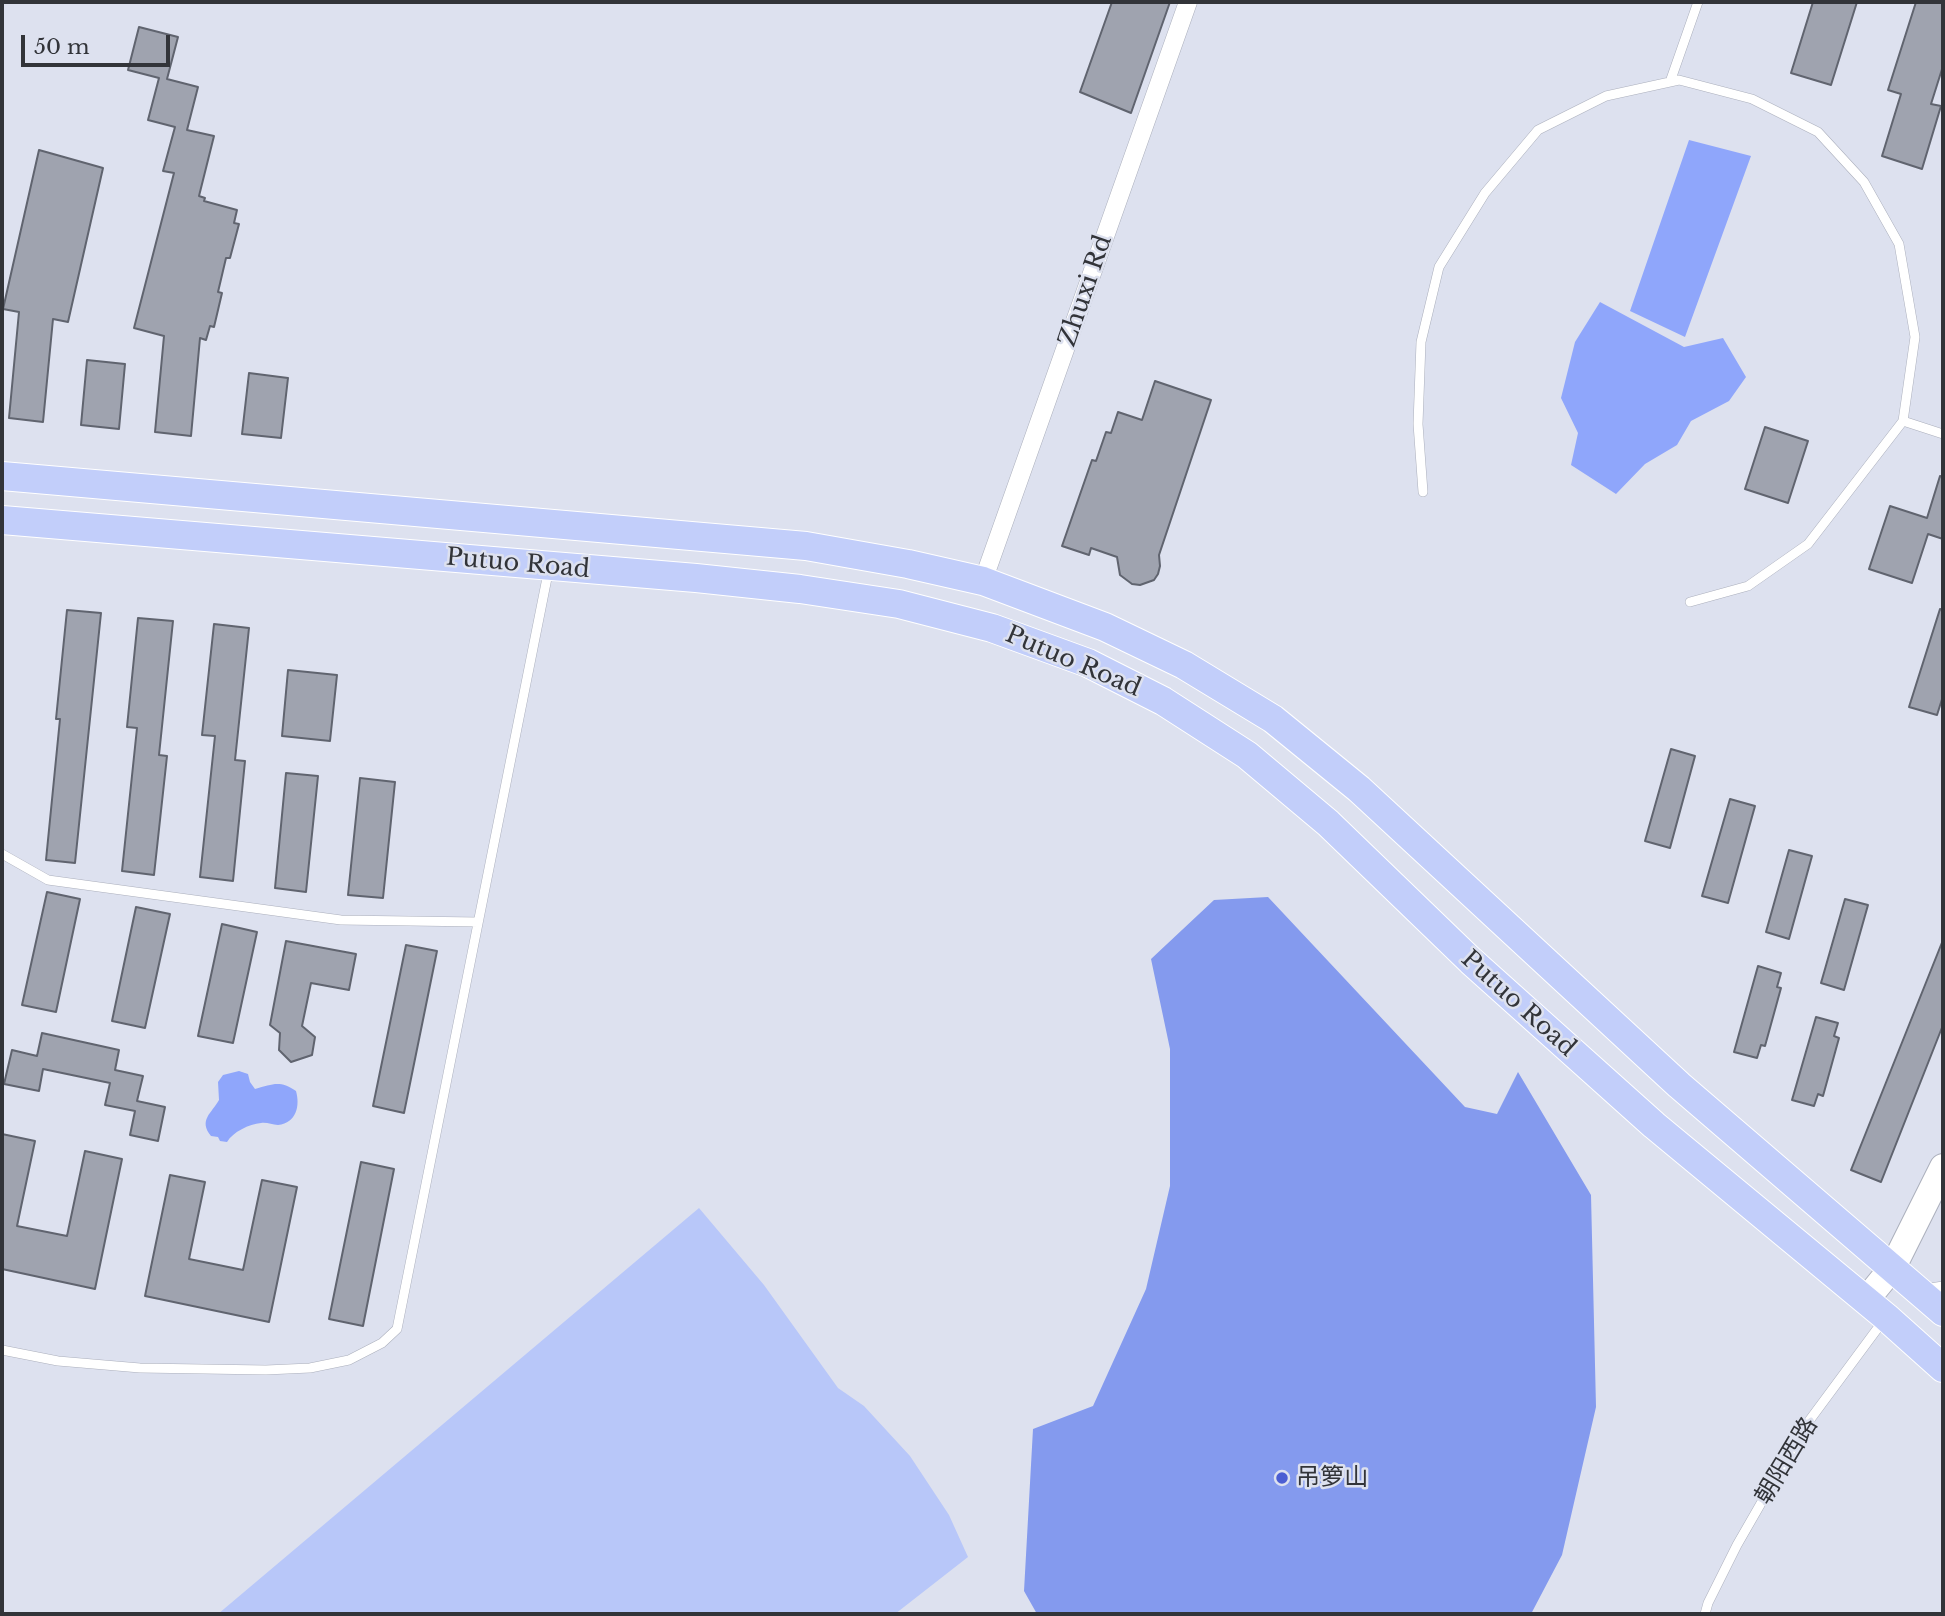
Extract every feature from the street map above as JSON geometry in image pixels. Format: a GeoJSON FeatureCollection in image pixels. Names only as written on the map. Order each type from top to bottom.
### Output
{"type":"FeatureCollection","features":[{"type":"Feature","properties":{"kind":"main road","name":"Putuo Road"},"geometry":{"type":"LineString","coordinates":[[2,476],[806,546],[908,564],[983,581],[1105,627],[1184,665],[1273,719],[1359,789],[1679,1085],[1893,1267],[1931,1288],[1943,1312]]}},
{"type":"Feature","properties":{"kind":"main road","name":"Putuo Road"},"geometry":{"type":"LineString","coordinates":[[2,520],[774,587],[899,604],[992,628],[1088,663],[1163,701],[1247,755],[1328,823],[1398,893],[1654,1125],[1943,1368]]}},
{"type":"Feature","properties":{"kind":"street","name":"Zhuxi Rd"},"geometry":{"type":"LineString","coordinates":[[983,581],[1188,2]]}},
{"type":"Feature","properties":{"kind":"street"},"geometry":{"type":"LineString","coordinates":[[1876,1309],[1893,1267],[1943,1167]]}},
{"type":"Feature","properties":{"kind":"lane"},"geometry":{"type":"LineString","coordinates":[[1670,82],[1698,2]]}},
{"type":"Feature","properties":{"kind":"lane"},"geometry":{"type":"LineString","coordinates":[[1423,492],[1418,424],[1421,342],[1439,267],[1485,193],[1538,130],[1606,96],[1679,80],[1752,99],[1818,132],[1864,181],[1899,244],[1915,337],[1903,421],[1808,544],[1748,586],[1690,602]]}},
{"type":"Feature","properties":{"kind":"lane"},"geometry":{"type":"LineString","coordinates":[[1903,421],[1943,434]]}},
{"type":"Feature","properties":{"kind":"lane"},"geometry":{"type":"LineString","coordinates":[[2,1350],[58,1362],[127,1367],[266,1370],[310,1368],[349,1360],[382,1343],[397,1329],[550,566]]}},
{"type":"Feature","properties":{"kind":"lane"},"geometry":{"type":"LineString","coordinates":[[2,854],[48,880],[61,882],[341,920],[478,922]]}},
{"type":"Feature","properties":{"kind":"lane","name":"朝阳西路"},"geometry":{"type":"LineString","coordinates":[[1705,1614],[1737,1545],[1805,1425],[1876,1309]]}},
{"type":"Feature","properties":{"kind":"shaded area"},"geometry":{"type":"Polygon","coordinates":[[[1689,140],[1751,156],[1685,337],[1630,311],[1689,140]]]}},
{"type":"Feature","properties":{"kind":"shaded area"},"geometry":{"type":"Polygon","coordinates":[[[1600,302],[1684,347],[1723,338],[1746,377],[1729,401],[1691,421],[1677,445],[1645,464],[1616,494],[1571,465],[1578,433],[1561,398],[1575,342],[1600,302]]]}},
{"type":"Feature","properties":{"kind":"shaded area"},"geometry":{"type":"Polygon","coordinates":[[[1268,897],[1465,1107],[1497,1114],[1518,1072],[1591,1195],[1596,1407],[1562,1555],[1531,1614],[1037,1614],[1024,1591],[1033,1429],[1093,1406],[1146,1289],[1170,1186],[1170,1049],[1151,959],[1214,900],[1268,897]]]}},
{"type":"Feature","properties":{"kind":"shaded area"},"geometry":{"type":"Polygon","coordinates":[[[239,1071],[248,1074],[255,1089],[281,1084],[296,1091],[296,1112],[284,1124],[251,1125],[237,1132],[227,1142],[220,1141],[218,1137],[211,1136],[206,1121],[219,1100],[218,1082],[223,1075],[239,1071]]]}},
{"type":"Feature","properties":{"kind":"shaded area"},"geometry":{"type":"Polygon","coordinates":[[[699,1208],[764,1285],[838,1388],[864,1406],[910,1456],[949,1515],[968,1557],[895,1614],[218,1614],[699,1208]]]}},
{"type":"Feature","properties":{"kind":"building"},"geometry":{"type":"Polygon","coordinates":[[[1112,2],[1170,2],[1131,113],[1080,92],[1112,2]]]}},
{"type":"Feature","properties":{"kind":"building"},"geometry":{"type":"Polygon","coordinates":[[[1813,2],[1857,2],[1831,85],[1791,73],[1813,2]]]}},
{"type":"Feature","properties":{"kind":"building"},"geometry":{"type":"Polygon","coordinates":[[[1916,2],[1943,2],[1943,66],[1931,104],[1941,106],[1922,169],[1882,156],[1901,94],[1888,90],[1916,2]]]}},
{"type":"Feature","properties":{"kind":"building"},"geometry":{"type":"Polygon","coordinates":[[[139,27],[178,37],[167,79],[198,87],[187,130],[214,136],[199,196],[205,198],[204,201],[237,210],[234,223],[239,224],[230,258],[226,258],[214,327],[210,326],[206,340],[200,338],[191,436],[155,432],[164,336],[134,328],[174,173],[163,171],[175,127],[148,120],[159,78],[128,70],[139,27]]]}},
{"type":"Feature","properties":{"kind":"building"},"geometry":{"type":"Polygon","coordinates":[[[39,150],[103,168],[68,322],[53,319],[43,422],[9,418],[19,312],[3,309],[39,150]]]}},
{"type":"Feature","properties":{"kind":"building"},"geometry":{"type":"Polygon","coordinates":[[[87,360],[125,364],[119,429],[81,425],[87,360]]]}},
{"type":"Feature","properties":{"kind":"building"},"geometry":{"type":"Polygon","coordinates":[[[249,373],[288,378],[281,438],[242,434],[249,373]]]}},
{"type":"Feature","properties":{"kind":"building"},"geometry":{"type":"Polygon","coordinates":[[[1155,381],[1211,400],[1159,555],[1158,574],[1154,580],[1140,585],[1132,584],[1120,575],[1117,557],[1091,548],[1089,555],[1062,546],[1092,460],[1096,461],[1106,432],[1111,433],[1118,412],[1142,420],[1155,381]]]}},
{"type":"Feature","properties":{"kind":"building"},"geometry":{"type":"Polygon","coordinates":[[[1765,427],[1808,441],[1788,503],[1745,489],[1765,427]]]}},
{"type":"Feature","properties":{"kind":"building"},"geometry":{"type":"Polygon","coordinates":[[[1940,476],[1943,477],[1943,539],[1928,534],[1912,583],[1869,569],[1890,506],[1927,518],[1940,476]]]}},
{"type":"Feature","properties":{"kind":"building"},"geometry":{"type":"Polygon","coordinates":[[[1940,609],[1943,610],[1943,696],[1937,715],[1909,707],[1940,609]]]}},
{"type":"Feature","properties":{"kind":"building"},"geometry":{"type":"Polygon","coordinates":[[[67,610],[101,613],[75,863],[46,860],[60,719],[56,719],[67,610]]]}},
{"type":"Feature","properties":{"kind":"building"},"geometry":{"type":"Polygon","coordinates":[[[138,618],[173,621],[159,755],[167,756],[154,875],[122,871],[137,728],[127,727],[138,618]]]}},
{"type":"Feature","properties":{"kind":"building"},"geometry":{"type":"Polygon","coordinates":[[[214,624],[249,628],[235,760],[245,761],[233,881],[200,877],[215,736],[202,735],[214,624]]]}},
{"type":"Feature","properties":{"kind":"building"},"geometry":{"type":"Polygon","coordinates":[[[288,670],[337,675],[330,741],[282,736],[288,670]]]}},
{"type":"Feature","properties":{"kind":"building"},"geometry":{"type":"Polygon","coordinates":[[[1671,749],[1695,756],[1670,848],[1645,841],[1671,749]]]}},
{"type":"Feature","properties":{"kind":"building"},"geometry":{"type":"Polygon","coordinates":[[[286,773],[318,776],[306,892],[275,888],[286,773]]]}},
{"type":"Feature","properties":{"kind":"building"},"geometry":{"type":"Polygon","coordinates":[[[360,778],[395,782],[383,898],[348,895],[360,778]]]}},
{"type":"Feature","properties":{"kind":"building"},"geometry":{"type":"Polygon","coordinates":[[[1730,799],[1755,806],[1728,903],[1702,896],[1730,799]]]}},
{"type":"Feature","properties":{"kind":"building"},"geometry":{"type":"Polygon","coordinates":[[[1789,850],[1812,856],[1789,939],[1766,932],[1789,850]]]}},
{"type":"Feature","properties":{"kind":"building"},"geometry":{"type":"Polygon","coordinates":[[[47,892],[80,899],[56,1012],[22,1005],[47,892]]]}},
{"type":"Feature","properties":{"kind":"building"},"geometry":{"type":"Polygon","coordinates":[[[1845,899],[1868,905],[1844,990],[1821,983],[1845,899]]]}},
{"type":"Feature","properties":{"kind":"building"},"geometry":{"type":"Polygon","coordinates":[[[136,907],[170,914],[145,1028],[112,1021],[136,907]]]}},
{"type":"Feature","properties":{"kind":"building"},"geometry":{"type":"Polygon","coordinates":[[[222,924],[257,932],[233,1043],[198,1036],[222,924]]]}},
{"type":"Feature","properties":{"kind":"building"},"geometry":{"type":"Polygon","coordinates":[[[1943,940],[1943,1025],[1881,1182],[1851,1170],[1943,940]]]}},
{"type":"Feature","properties":{"kind":"building"},"geometry":{"type":"Polygon","coordinates":[[[286,941],[356,954],[349,990],[311,983],[302,1026],[315,1037],[312,1055],[291,1062],[279,1050],[280,1033],[270,1025],[286,941]]]}},
{"type":"Feature","properties":{"kind":"building"},"geometry":{"type":"Polygon","coordinates":[[[406,945],[437,951],[404,1113],[373,1106],[406,945]]]}},
{"type":"Feature","properties":{"kind":"building"},"geometry":{"type":"Polygon","coordinates":[[[1758,966],[1781,973],[1777,987],[1781,988],[1765,1046],[1761,1045],[1757,1058],[1734,1052],[1758,966]]]}},
{"type":"Feature","properties":{"kind":"building"},"geometry":{"type":"Polygon","coordinates":[[[1816,1017],[1838,1023],[1834,1036],[1839,1038],[1823,1096],[1818,1094],[1814,1106],[1792,1100],[1816,1017]]]}},
{"type":"Feature","properties":{"kind":"building"},"geometry":{"type":"Polygon","coordinates":[[[42,1033],[119,1050],[115,1070],[143,1076],[137,1101],[165,1107],[158,1141],[130,1135],[135,1111],[105,1105],[110,1083],[43,1069],[39,1091],[4,1084],[12,1050],[37,1056],[42,1033]]]}},
{"type":"Feature","properties":{"kind":"building"},"geometry":{"type":"Polygon","coordinates":[[[2,1134],[35,1141],[17,1226],[67,1236],[85,1151],[122,1159],[95,1289],[2,1269],[2,1134]]]}},
{"type":"Feature","properties":{"kind":"building"},"geometry":{"type":"Polygon","coordinates":[[[361,1162],[394,1169],[363,1326],[329,1319],[361,1162]]]}},
{"type":"Feature","properties":{"kind":"building"},"geometry":{"type":"Polygon","coordinates":[[[170,1175],[205,1182],[189,1259],[243,1270],[262,1180],[297,1187],[269,1322],[145,1296],[170,1175]]]}},
{"type":"Feature","properties":{"kind":"place","name":"吊箩山"},"geometry":{"type":"Point","coordinates":[1282,1478]}}]}
